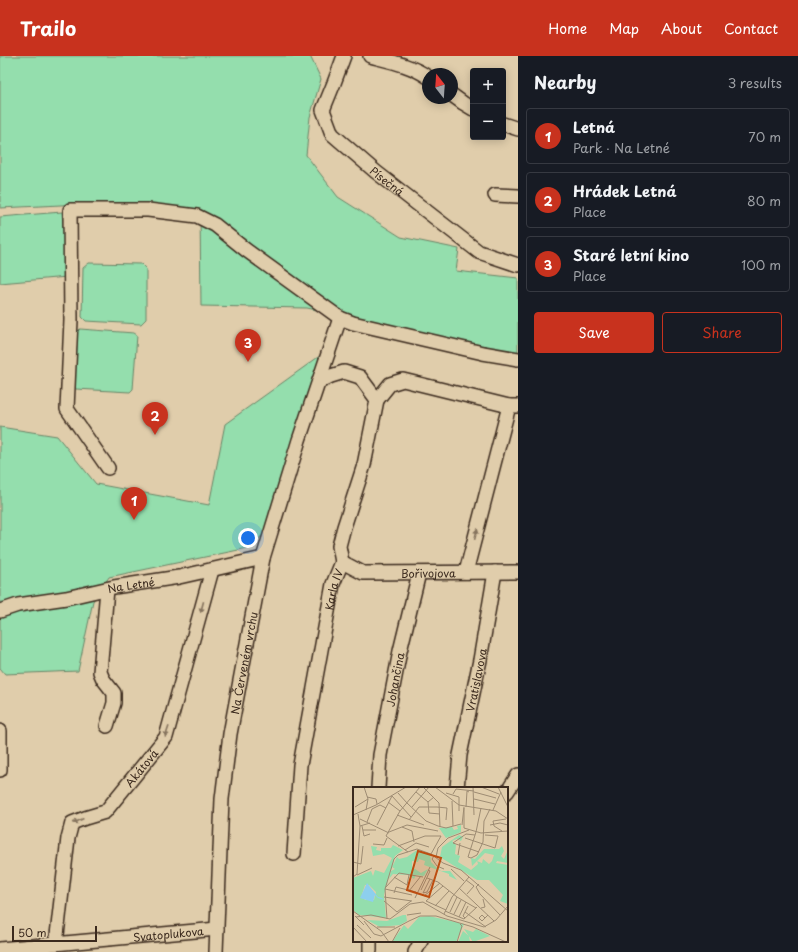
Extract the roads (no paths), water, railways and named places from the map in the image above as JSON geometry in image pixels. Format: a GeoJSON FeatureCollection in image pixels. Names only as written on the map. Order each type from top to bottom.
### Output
{"type":"FeatureCollection","features":[{"type":"Feature","properties":{"kind":"street","name":"Písečná"},"geometry":{"type":"LineString","coordinates":[[344,56],[323,110],[332,134],[376,172],[479,252],[518,265]]}},
{"type":"Feature","properties":{"kind":"street"},"geometry":{"type":"LineString","coordinates":[[370,56],[407,61],[422,72]]}},
{"type":"Feature","properties":{"kind":"street"},"geometry":{"type":"LineString","coordinates":[[458,99],[470,107]]}},
{"type":"Feature","properties":{"kind":"street"},"geometry":{"type":"LineString","coordinates":[[506,125],[518,129]]}},
{"type":"Feature","properties":{"kind":"street"},"geometry":{"type":"LineString","coordinates":[[495,195],[518,196]]}},
{"type":"Feature","properties":{"kind":"street"},"geometry":{"type":"LineString","coordinates":[[108,468],[67,409],[71,320],[70,210],[148,210],[198,216],[215,224],[246,250],[340,318],[377,329],[518,358]]}},
{"type":"Feature","properties":{"kind":"street","name":"Na Červeném vrchu"},"geometry":{"type":"LineString","coordinates":[[216,952],[222,799],[230,734],[263,558],[299,440],[340,318]]}},
{"type":"Feature","properties":{"kind":"street"},"geometry":{"type":"LineString","coordinates":[[319,382],[344,372],[360,377],[377,400],[390,384],[403,380],[513,406],[466,572]]}},
{"type":"Feature","properties":{"kind":"street","name":"Karla IV"},"geometry":{"type":"LineString","coordinates":[[294,854],[300,765],[333,584],[342,562],[339,546],[364,465],[377,400]]}},
{"type":"Feature","properties":{"kind":"street","name":"Na Letné"},"geometry":{"type":"LineString","coordinates":[[0,611],[18,605],[66,598],[179,577],[263,558]]}},
{"type":"Feature","properties":{"kind":"street","name":"Bořivojova"},"geometry":{"type":"LineString","coordinates":[[342,562],[363,573],[518,572]]}},
{"type":"Feature","properties":{"kind":"street","name":"Akátová"},"geometry":{"type":"LineString","coordinates":[[56,944],[68,838],[72,824],[105,812],[166,737],[212,570]]}},
{"type":"Feature","properties":{"kind":"street","name":"Vratislavova"},"geometry":{"type":"LineString","coordinates":[[457,787],[460,755],[480,660],[495,572]]}},
{"type":"Feature","properties":{"kind":"street","name":"Johančina"},"geometry":{"type":"LineString","coordinates":[[378,787],[380,755],[400,651],[419,573]]}},
{"type":"Feature","properties":{"kind":"street"},"geometry":{"type":"LineString","coordinates":[[108,589],[100,672],[103,679],[114,693],[114,703],[108,726]]}},
{"type":"Feature","properties":{"kind":"street"},"geometry":{"type":"LineString","coordinates":[[0,731],[0,770]]}},
{"type":"Feature","properties":{"kind":"street"},"geometry":{"type":"LineString","coordinates":[[508,790],[518,775]]}},
{"type":"Feature","properties":{"kind":"street","name":"Svatoplukova"},"geometry":{"type":"LineString","coordinates":[[0,949],[217,928]]}},
{"type":"Feature","properties":{"kind":"street"},"geometry":{"type":"LineString","coordinates":[[415,952],[420,942]]}},
{"type":"Feature","properties":{"kind":"place","name":"Staré letní kino"},"geometry":{"type":"Point","coordinates":[248,362]}},
{"type":"Feature","properties":{"kind":"place","name":"Hrádek Letná"},"geometry":{"type":"Point","coordinates":[155,435]}},
{"type":"Feature","properties":{"kind":"place","name":"Letná"},"geometry":{"type":"Point","coordinates":[134,520]}}]}
